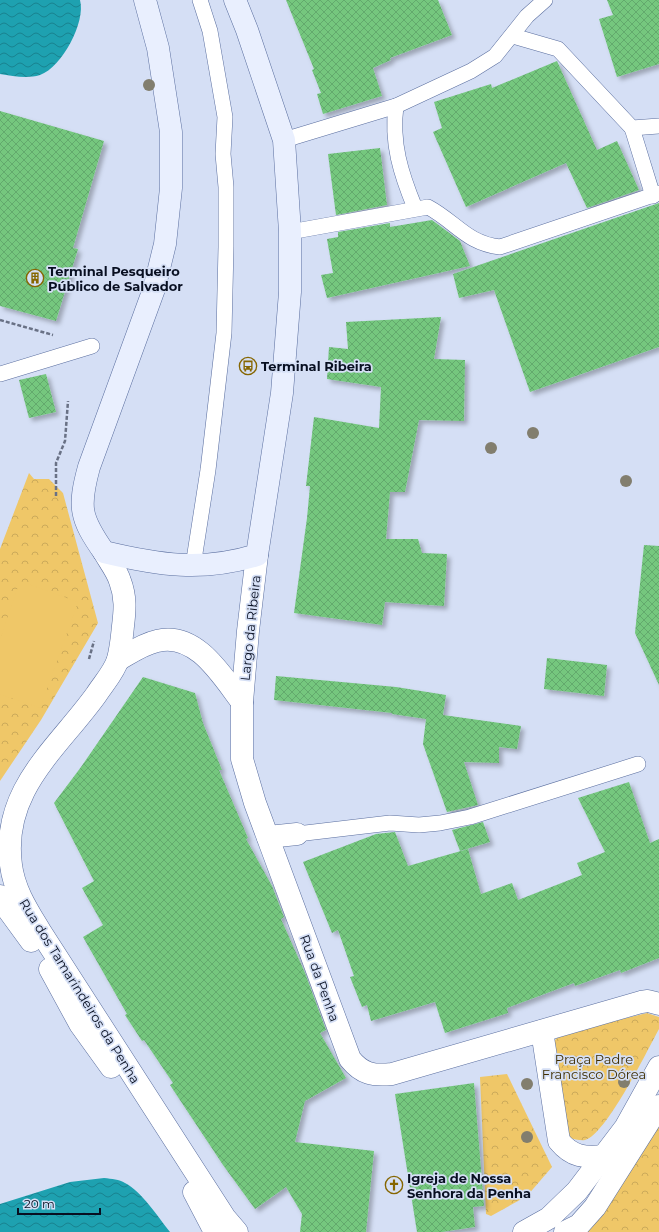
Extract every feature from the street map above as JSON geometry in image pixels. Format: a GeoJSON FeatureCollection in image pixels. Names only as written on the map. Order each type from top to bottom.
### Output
{"type":"FeatureCollection","features":[{"type":"Feature","properties":{"kind":"main road"},"geometry":{"type":"LineString","coordinates":[[145,0],[158,48],[171,132],[171,188],[165,244],[154,289],[89,467],[83,490],[82,511],[89,532],[104,552],[165,565],[193,566],[237,562],[257,555],[282,393],[290,292],[290,232],[284,140],[247,30],[235,0]]}},
{"type":"Feature","properties":{"kind":"street"},"geometry":{"type":"LineString","coordinates":[[104,552],[120,580],[126,603],[118,660]]}},
{"type":"Feature","properties":{"kind":"street","name":"Largo da Ribeira"},"geometry":{"type":"LineString","coordinates":[[242,702],[257,555]]}},
{"type":"Feature","properties":{"kind":"street"},"geometry":{"type":"LineString","coordinates":[[118,660],[157,640],[172,639],[187,644],[200,652],[242,702]]}},
{"type":"Feature","properties":{"kind":"street","name":"Rua dos Tamarindeiros da Penha"},"geometry":{"type":"LineString","coordinates":[[118,660],[76,722],[48,752],[32,775],[21,795],[15,815],[11,841],[11,866],[16,886],[23,903],[40,931],[225,1218],[237,1232]]}},
{"type":"Feature","properties":{"kind":"street","name":"Rua da Penha"},"geometry":{"type":"LineString","coordinates":[[242,702],[242,759],[247,780],[350,1059],[357,1067],[367,1074],[378,1076],[392,1074],[542,1031]]}},
{"type":"Feature","properties":{"kind":"street"},"geometry":{"type":"LineString","coordinates":[[268,837],[297,834]]}},
{"type":"Feature","properties":{"kind":"street"},"geometry":{"type":"LineString","coordinates":[[0,896],[4,904],[25,931],[49,967],[80,1024],[111,1066],[197,1197],[215,1232]]}},
{"type":"Feature","properties":{"kind":"street"},"geometry":{"type":"LineString","coordinates":[[604,1156],[588,1158],[576,1156],[566,1150],[560,1141],[542,1031],[641,1002],[648,1001],[659,1004]]}},
{"type":"Feature","properties":{"kind":"street"},"geometry":{"type":"LineString","coordinates":[[524,1232],[549,1218],[577,1191],[625,1128],[659,1067]]}},
{"type":"Feature","properties":{"kind":"street"},"geometry":{"type":"LineString","coordinates":[[565,1232],[579,1224],[595,1208],[659,1106]]}},
{"type":"Feature","properties":{"kind":"lane"},"geometry":{"type":"LineString","coordinates":[[193,566],[208,470],[224,333],[226,232],[226,187],[223,154],[225,117],[210,31],[200,0]]}},
{"type":"Feature","properties":{"kind":"lane"},"geometry":{"type":"LineString","coordinates":[[284,140],[396,106],[483,64],[495,56],[513,36],[527,16],[545,0]]}},
{"type":"Feature","properties":{"kind":"lane"},"geometry":{"type":"LineString","coordinates":[[290,232],[415,208],[428,207],[440,213],[470,238],[486,245],[500,247],[656,194],[632,128],[558,49],[513,36]]}},
{"type":"Feature","properties":{"kind":"lane"},"geometry":{"type":"LineString","coordinates":[[396,106],[393,123],[396,155],[402,177],[415,208]]}},
{"type":"Feature","properties":{"kind":"lane"},"geometry":{"type":"LineString","coordinates":[[632,128],[659,126]]}},
{"type":"Feature","properties":{"kind":"lane"},"geometry":{"type":"LineString","coordinates":[[0,374],[92,346]]}},
{"type":"Feature","properties":{"kind":"lane"},"geometry":{"type":"LineString","coordinates":[[297,834],[390,823],[419,825],[440,823],[470,817],[638,764]]}},
{"type":"Feature","properties":{"kind":"path"},"geometry":{"type":"LineString","coordinates":[[0,320],[54,335]]}},
{"type":"Feature","properties":{"kind":"path"},"geometry":{"type":"LineString","coordinates":[[56,500],[56,463],[65,440],[68,401]]}},
{"type":"Feature","properties":{"kind":"path"},"geometry":{"type":"LineString","coordinates":[[87,664],[96,637]]}},
{"type":"Feature","properties":{"kind":"green space"},"geometry":{"type":"Polygon","coordinates":[[[29,473],[34,479],[49,479],[63,493],[98,623],[41,720],[0,781],[0,549],[29,473]]]}},
{"type":"Feature","properties":{"kind":"green space"},"geometry":{"type":"Polygon","coordinates":[[[20,581],[78,602],[40,708],[0,694],[0,639],[20,581]]]}},
{"type":"Feature","properties":{"kind":"green space","name":"Praça Padre Francisco Dórea"},"geometry":{"type":"Polygon","coordinates":[[[647,1013],[659,1017],[659,1029],[625,1091],[604,1124],[594,1135],[585,1140],[570,1138],[551,1044],[561,1034],[647,1013]]]}},
{"type":"Feature","properties":{"kind":"green space"},"geometry":{"type":"Polygon","coordinates":[[[507,1074],[552,1167],[527,1196],[491,1216],[486,1214],[480,1077],[507,1074]]]}},
{"type":"Feature","properties":{"kind":"green space"},"geometry":{"type":"Polygon","coordinates":[[[659,1116],[659,1232],[567,1232],[659,1116]]]}},
{"type":"Feature","properties":{"kind":"water"},"geometry":{"type":"Polygon","coordinates":[[[0,0],[80,0],[81,9],[79,20],[76,31],[70,43],[64,54],[56,63],[40,75],[20,77],[0,74],[0,0]]]}},
{"type":"Feature","properties":{"kind":"water"},"geometry":{"type":"Polygon","coordinates":[[[104,1178],[115,1179],[125,1183],[138,1192],[170,1232],[0,1232],[0,1204],[70,1182],[104,1178]]]}},
{"type":"Feature","properties":{"kind":"building"},"geometry":{"type":"Polygon","coordinates":[[[286,0],[438,0],[452,35],[390,58],[391,60],[373,68],[382,96],[323,114],[317,94],[321,93],[312,70],[314,69],[286,0]]]}},
{"type":"Feature","properties":{"kind":"building"},"geometry":{"type":"Polygon","coordinates":[[[607,0],[659,0],[659,64],[617,77],[599,19],[613,15],[607,0]]]}},
{"type":"Feature","properties":{"kind":"building"},"geometry":{"type":"Polygon","coordinates":[[[557,61],[597,150],[617,141],[639,190],[587,208],[566,163],[466,207],[433,132],[442,128],[434,102],[491,84],[492,88],[557,61]]]}},
{"type":"Feature","properties":{"kind":"building"},"geometry":{"type":"Polygon","coordinates":[[[0,111],[104,141],[73,248],[78,249],[56,321],[0,306],[0,111]]]}},
{"type":"Feature","properties":{"kind":"building"},"geometry":{"type":"Polygon","coordinates":[[[380,148],[387,205],[336,215],[328,154],[380,148]]]}},
{"type":"Feature","properties":{"kind":"building"},"geometry":{"type":"Polygon","coordinates":[[[659,203],[659,347],[530,392],[494,290],[459,298],[453,274],[659,203]]]}},
{"type":"Feature","properties":{"kind":"building"},"geometry":{"type":"Polygon","coordinates":[[[432,220],[460,241],[470,266],[327,298],[321,275],[333,273],[327,239],[338,237],[338,232],[390,223],[390,227],[432,220]]]}},
{"type":"Feature","properties":{"kind":"building"},"geometry":{"type":"Polygon","coordinates":[[[441,317],[434,359],[465,360],[464,421],[419,420],[405,492],[390,492],[386,539],[418,539],[422,553],[447,554],[444,606],[385,602],[382,625],[294,613],[307,518],[310,486],[306,486],[314,417],[379,428],[381,387],[327,379],[329,347],[348,349],[346,322],[441,317]]]}},
{"type":"Feature","properties":{"kind":"building"},"geometry":{"type":"Polygon","coordinates":[[[46,374],[56,412],[29,418],[19,380],[46,374]]]}},
{"type":"Feature","properties":{"kind":"building"},"geometry":{"type":"Polygon","coordinates":[[[644,545],[659,546],[659,685],[635,633],[644,545]]]}},
{"type":"Feature","properties":{"kind":"building"},"geometry":{"type":"Polygon","coordinates":[[[547,658],[607,665],[604,696],[544,689],[547,658]]]}},
{"type":"Feature","properties":{"kind":"building"},"geometry":{"type":"Polygon","coordinates":[[[276,676],[396,687],[446,695],[443,715],[521,726],[517,749],[499,747],[499,763],[464,762],[478,805],[447,812],[423,744],[426,719],[392,713],[274,700],[276,676]]]}},
{"type":"Feature","properties":{"kind":"building"},"geometry":{"type":"Polygon","coordinates":[[[143,677],[195,693],[203,723],[222,770],[219,770],[248,838],[246,839],[272,886],[284,917],[281,919],[305,973],[326,1030],[320,1033],[346,1078],[305,1101],[295,1142],[374,1151],[366,1232],[300,1232],[302,1214],[286,1187],[255,1209],[223,1165],[170,1085],[173,1083],[125,1015],[127,1014],[83,937],[103,925],[82,888],[94,881],[54,803],[81,767],[143,677]]]}},
{"type":"Feature","properties":{"kind":"building"},"geometry":{"type":"Polygon","coordinates":[[[629,782],[650,843],[659,839],[659,958],[621,973],[620,970],[575,986],[574,983],[507,1008],[508,1013],[445,1033],[435,1002],[371,1021],[367,1005],[362,1007],[350,977],[354,976],[338,930],[332,933],[303,862],[376,834],[395,832],[408,866],[468,849],[481,894],[512,883],[518,900],[582,875],[577,863],[605,852],[578,798],[629,782]]]}},
{"type":"Feature","properties":{"kind":"building"},"geometry":{"type":"Polygon","coordinates":[[[483,822],[490,842],[460,851],[452,830],[483,822]]]}},
{"type":"Feature","properties":{"kind":"building","name":"Igreja de Nossa Senhora da Penha"},"geometry":{"type":"Polygon","coordinates":[[[474,1083],[484,1206],[473,1207],[475,1227],[442,1232],[417,1232],[395,1094],[474,1083]]]}},
{"type":"Feature","properties":{"kind":"place","name":"Terminal Pesqueiro Público de Salvador"},"geometry":{"type":"Point","coordinates":[35,278]}},
{"type":"Feature","properties":{"kind":"place","name":"Terminal Ribeira"},"geometry":{"type":"Point","coordinates":[248,366]}},
{"type":"Feature","properties":{"kind":"place","name":"Igreja de Nossa Senhora da Penha"},"geometry":{"type":"Point","coordinates":[394,1185]}}]}
